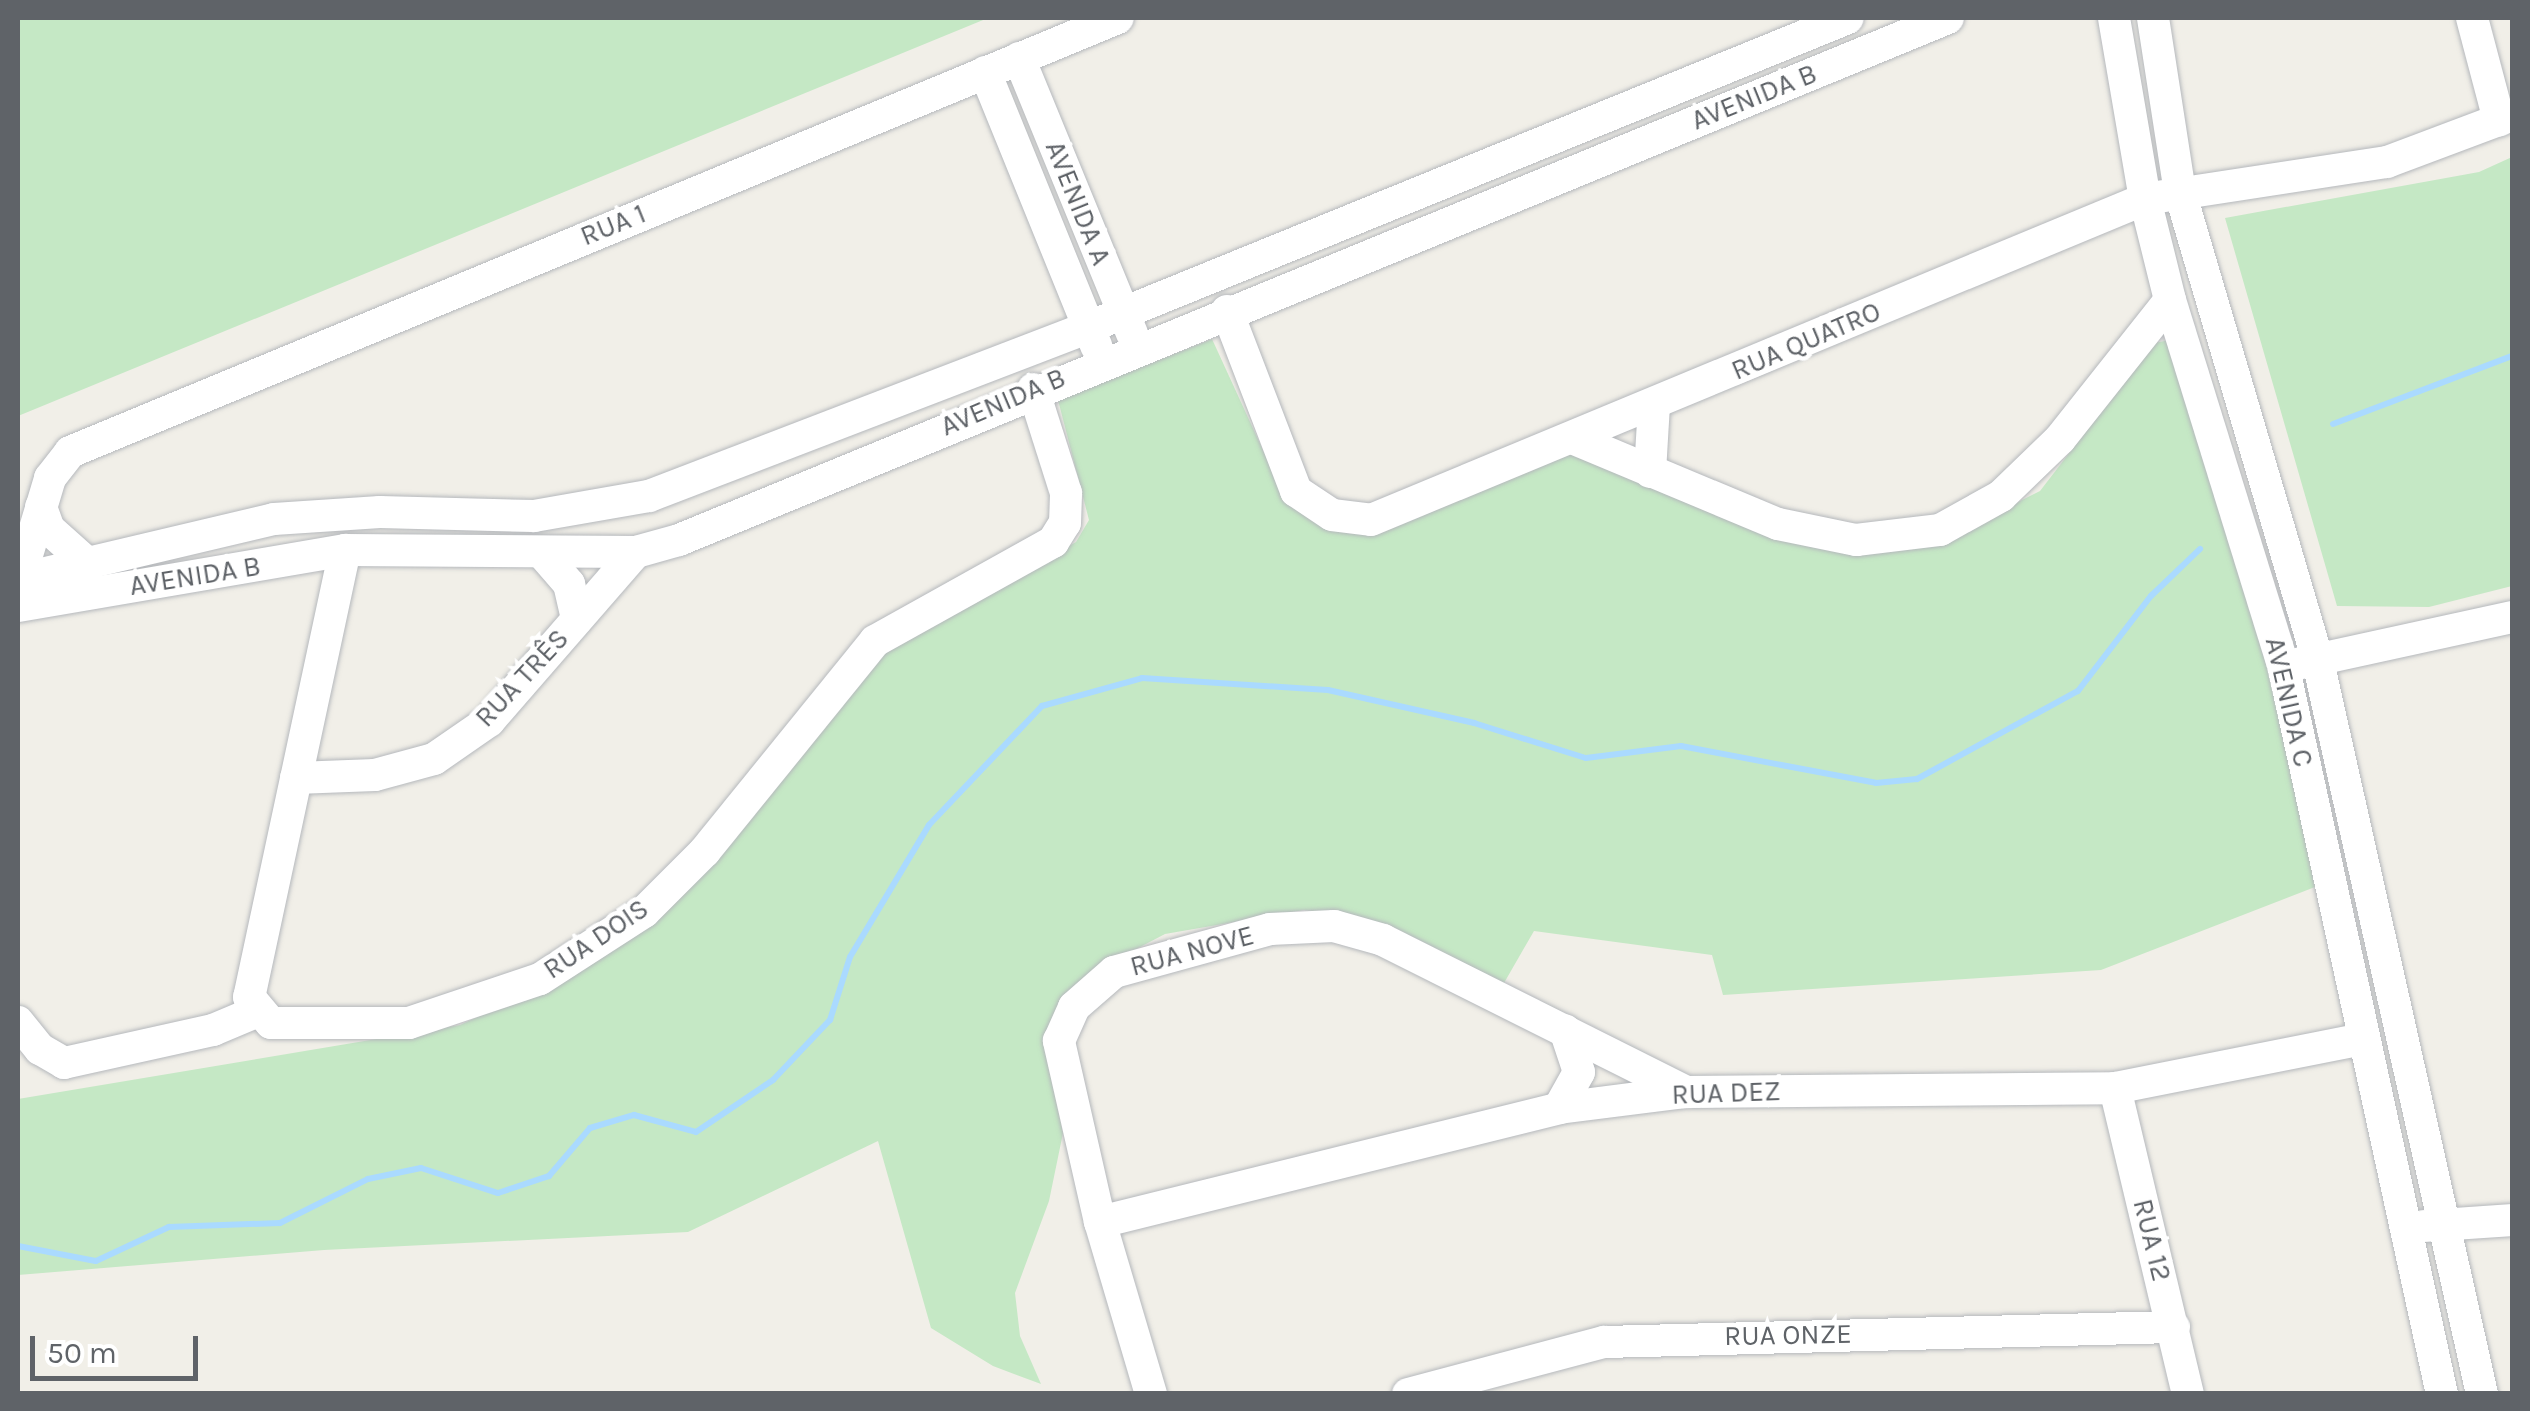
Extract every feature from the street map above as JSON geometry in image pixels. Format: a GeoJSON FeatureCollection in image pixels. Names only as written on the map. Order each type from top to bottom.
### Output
{"type":"FeatureCollection","features":[{"type":"Feature","properties":{"kind":"street","name":"RUA 1"},"geometry":{"type":"LineString","coordinates":[[18,590],[58,463],[108,433],[1118,18]]}},
{"type":"Feature","properties":{"kind":"street","name":"AVENIDA B"},"geometry":{"type":"LineString","coordinates":[[18,590],[87,563],[274,520],[380,512],[534,516],[649,496],[1090,327],[1848,18]]}},
{"type":"Feature","properties":{"kind":"street","name":"AVENIDA B"},"geometry":{"type":"LineString","coordinates":[[18,590],[345,550],[636,552],[679,540],[1102,361],[1948,18]]}},
{"type":"Feature","properties":{"kind":"street","name":"AVENIDA C"},"geometry":{"type":"LineString","coordinates":[[2114,18],[2144,199],[2170,300],[2284,668],[2362,1040],[2410,1227],[2442,1394]]}},
{"type":"Feature","properties":{"kind":"street","name":"AVENIDA C"},"geometry":{"type":"LineString","coordinates":[[2153,18],[2180,192],[2317,656],[2482,1394]]}},
{"type":"Feature","properties":{"kind":"street"},"geometry":{"type":"LineString","coordinates":[[2472,18],[2506,118]]}},
{"type":"Feature","properties":{"kind":"street","name":"AVENIDA A"},"geometry":{"type":"LineString","coordinates":[[1019,58],[1137,347]]}},
{"type":"Feature","properties":{"kind":"street","name":"AVENIDA A"},"geometry":{"type":"LineString","coordinates":[[985,72],[1102,361]]}},
{"type":"Feature","properties":{"kind":"street","name":"RUA QUATRO"},"geometry":{"type":"LineString","coordinates":[[1227,311],[1296,491],[1332,515],[1372,520],[2144,199],[2387,162],[2506,118]]}},
{"type":"Feature","properties":{"kind":"street"},"geometry":{"type":"LineString","coordinates":[[1572,438],[1778,524],[1856,540],[1940,530],[2001,496],[2060,439],[2170,300]]}},
{"type":"Feature","properties":{"kind":"street","name":"RUA DOIS"},"geometry":{"type":"LineString","coordinates":[[256,1012],[270,1023],[410,1023],[540,978],[644,912],[705,851],[875,641],[1035,558],[1053,542],[1065,522],[1066,493],[1034,389]]}},
{"type":"Feature","properties":{"kind":"street"},"geometry":{"type":"LineString","coordinates":[[1650,472],[1654,404]]}},
{"type":"Feature","properties":{"kind":"street"},"geometry":{"type":"LineString","coordinates":[[41,507],[49,529],[87,563]]}},
{"type":"Feature","properties":{"kind":"street"},"geometry":{"type":"LineString","coordinates":[[18,1022],[40,1049],[64,1063],[213,1030],[256,1012],[249,997],[345,550]]}},
{"type":"Feature","properties":{"kind":"street","name":"RUA TRÊS"},"geometry":{"type":"LineString","coordinates":[[296,778],[375,775],[434,760],[490,721],[636,552]]}},
{"type":"Feature","properties":{"kind":"street","name":"RUA TRÊS"},"geometry":{"type":"LineString","coordinates":[[543,554],[569,584],[576,619]]}},
{"type":"Feature","properties":{"kind":"street"},"geometry":{"type":"LineString","coordinates":[[2284,668],[2317,656],[2512,616]]}},
{"type":"Feature","properties":{"kind":"street","name":"RUA NOVE"},"geometry":{"type":"LineString","coordinates":[[1151,1394],[1100,1222],[1059,1040],[1074,1008],[1114,972],[1270,929],[1334,926],[1383,940],[1686,1092]]}},
{"type":"Feature","properties":{"kind":"street"},"geometry":{"type":"LineString","coordinates":[[1559,1108],[1579,1072],[1565,1030]]}},
{"type":"Feature","properties":{"kind":"street","name":"RUA DEZ"},"geometry":{"type":"LineString","coordinates":[[1100,1222],[1559,1108],[1686,1092],[2115,1088],[2362,1040]]}},
{"type":"Feature","properties":{"kind":"street","name":"RUA 12"},"geometry":{"type":"LineString","coordinates":[[2115,1088],[2188,1394]]}},
{"type":"Feature","properties":{"kind":"street"},"geometry":{"type":"LineString","coordinates":[[2410,1227],[2512,1220]]}},
{"type":"Feature","properties":{"kind":"street","name":"RUA ONZE"},"geometry":{"type":"LineString","coordinates":[[1408,1394],[1604,1342],[2174,1326]]}},
{"type":"Feature","properties":{"kind":"green space"},"geometry":{"type":"Polygon","coordinates":[[[18,18],[988,18],[18,416],[18,18]]]}},
{"type":"Feature","properties":{"kind":"green space"},"geometry":{"type":"Polygon","coordinates":[[[2512,157],[2512,586],[2429,607],[2337,606],[2225,218],[2479,172],[2512,157]]]}},
{"type":"Feature","properties":{"kind":"green space"},"geometry":{"type":"Polygon","coordinates":[[[1212,339],[1285,498],[1325,528],[1568,452],[1928,547],[2040,491],[2154,343],[2170,340],[2271,670],[2315,887],[2101,970],[1723,995],[1712,955],[1534,931],[1504,983],[1355,916],[1304,910],[1165,934],[1094,971],[1048,1064],[1063,1133],[1049,1201],[1015,1293],[1020,1336],[1041,1384],[993,1366],[931,1328],[878,1141],[688,1232],[324,1250],[18,1275],[18,1099],[460,1025],[570,974],[880,654],[1076,542],[1089,520],[1058,400],[1212,339]]]}},
{"type":"Feature","properties":{"kind":"waterway"},"geometry":{"type":"LineString","coordinates":[[2333,424],[2512,356]]}},
{"type":"Feature","properties":{"kind":"waterway"},"geometry":{"type":"LineString","coordinates":[[18,1246],[96,1261],[169,1227],[280,1223],[368,1179],[421,1168],[498,1193],[549,1176],[590,1128],[634,1115],[696,1132],[773,1080],[830,1020],[850,957],[929,825],[1042,706],[1142,678],[1328,690],[1474,723],[1586,758],[1681,746],[1876,783],[1917,779],[2078,691],[2151,596],[2200,549]]}}]}
